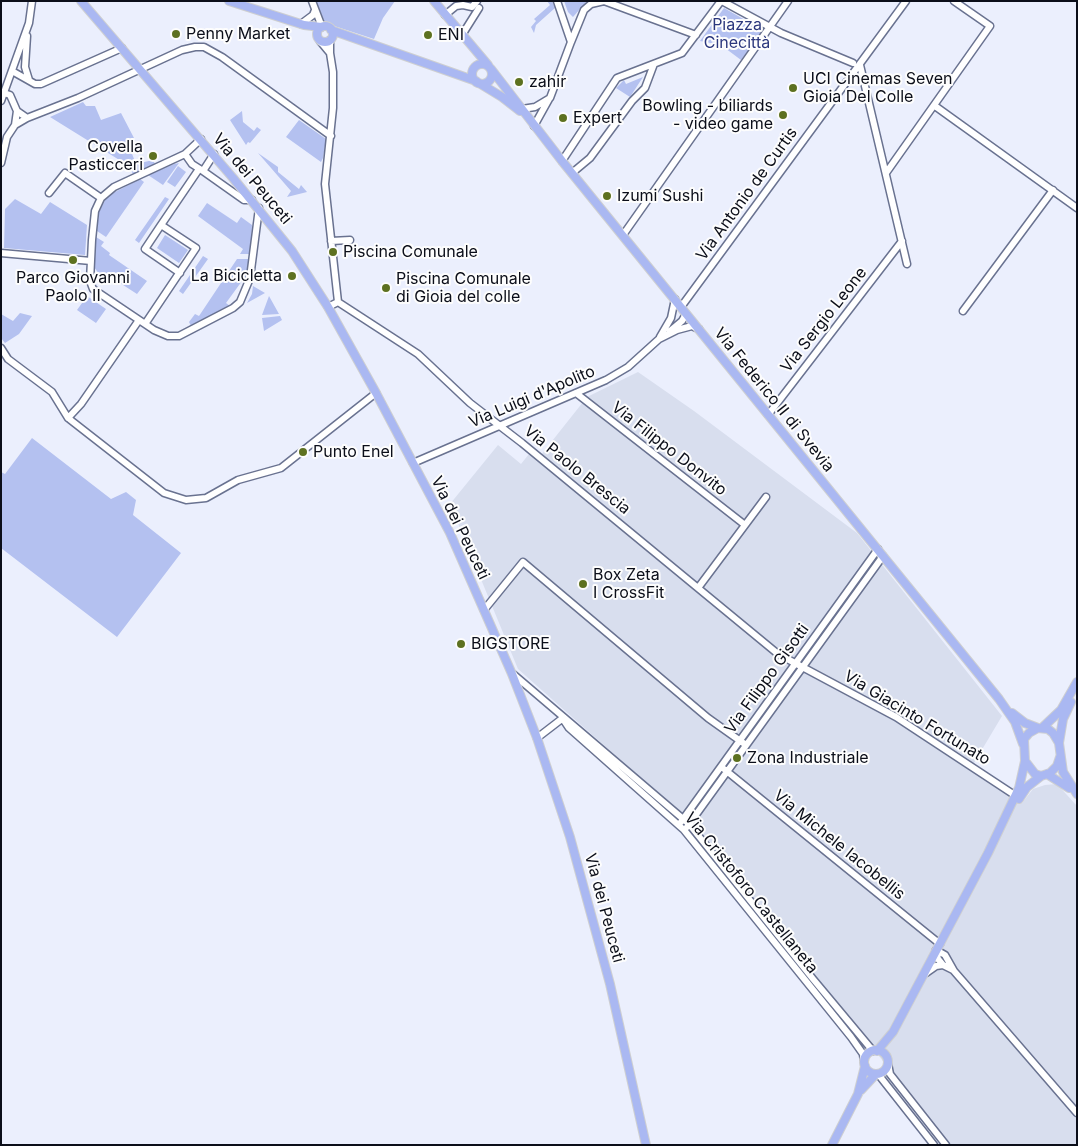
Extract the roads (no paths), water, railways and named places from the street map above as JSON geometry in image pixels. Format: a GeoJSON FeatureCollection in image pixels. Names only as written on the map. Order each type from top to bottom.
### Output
{"type":"FeatureCollection","features":[{"type":"Feature","properties":{"kind":"main road"},"geometry":{"type":"LineString","coordinates":[[229,1],[303,24],[328,27],[331,36],[319,40]]}},
{"type":"Feature","properties":{"kind":"main road","name":"Via Federico II di Svevia"},"geometry":{"type":"LineString","coordinates":[[434,1],[476,53],[490,67],[562,161],[999,699]]}},
{"type":"Feature","properties":{"kind":"main road","name":"Via dei Peuceti"},"geometry":{"type":"LineString","coordinates":[[83,3],[214,154],[283,238],[328,307],[450,532],[512,674],[537,738],[581,875],[610,984],[646,1145]]}},
{"type":"Feature","properties":{"kind":"main road"},"geometry":{"type":"LineString","coordinates":[[303,24],[319,40]]}},
{"type":"Feature","properties":{"kind":"main road"},"geometry":{"type":"LineString","coordinates":[[319,40],[317,33],[321,27]]}},
{"type":"Feature","properties":{"kind":"main road","name":"Via Federico II di Svevia"},"geometry":{"type":"LineString","coordinates":[[331,36],[347,37],[450,71],[477,82],[502,97],[528,118]]}},
{"type":"Feature","properties":{"kind":"main road"},"geometry":{"type":"LineString","coordinates":[[475,68],[481,64],[490,67],[490,80],[477,82],[472,76],[475,68],[476,53]]}},
{"type":"Feature","properties":{"kind":"main road","name":"Via Federico II di Svevia"},"geometry":{"type":"LineString","coordinates":[[450,71],[475,68]]}},
{"type":"Feature","properties":{"kind":"main road"},"geometry":{"type":"LineString","coordinates":[[1023,744],[1029,733],[1040,728],[1061,710],[1077,682]]}},
{"type":"Feature","properties":{"kind":"main road"},"geometry":{"type":"LineString","coordinates":[[1077,693],[1064,715],[1059,743],[1064,776],[1077,795]]}},
{"type":"Feature","properties":{"kind":"main road"},"geometry":{"type":"LineString","coordinates":[[999,699],[1018,719],[1051,731],[1059,743]]}},
{"type":"Feature","properties":{"kind":"main road"},"geometry":{"type":"LineString","coordinates":[[988,853],[1016,796],[1022,780],[1025,761],[1023,744],[1015,722],[999,699]]}},
{"type":"Feature","properties":{"kind":"main road"},"geometry":{"type":"LineString","coordinates":[[832,1145],[858,1094],[867,1055],[875,1051],[893,1032],[988,853],[1024,790],[1057,766],[1060,757]]}},
{"type":"Feature","properties":{"kind":"main road"},"geometry":{"type":"LineString","coordinates":[[1025,761],[1032,772],[1065,783],[1077,795]]}},
{"type":"Feature","properties":{"kind":"main road"},"geometry":{"type":"LineString","coordinates":[[858,1094],[877,1074],[884,1071],[893,1032]]}},
{"type":"Feature","properties":{"kind":"main road"},"geometry":{"type":"LineString","coordinates":[[875,1051],[887,1060]]}},
{"type":"Feature","properties":{"kind":"main road"},"geometry":{"type":"LineString","coordinates":[[865,1064],[869,1072],[877,1074]]}},
{"type":"Feature","properties":{"kind":"street"},"geometry":{"type":"LineString","coordinates":[[29,80],[25,59],[32,1]]}},
{"type":"Feature","properties":{"kind":"street"},"geometry":{"type":"LineString","coordinates":[[312,1],[321,27]]}},
{"type":"Feature","properties":{"kind":"street"},"geometry":{"type":"LineString","coordinates":[[558,1],[571,42]]}},
{"type":"Feature","properties":{"kind":"street"},"geometry":{"type":"LineString","coordinates":[[534,126],[550,98],[584,10],[591,4],[604,1],[696,36]]}},
{"type":"Feature","properties":{"kind":"street"},"geometry":{"type":"LineString","coordinates":[[562,161],[617,78],[681,54],[721,1],[769,28],[856,64],[886,173],[907,264]]}},
{"type":"Feature","properties":{"kind":"street"},"geometry":{"type":"LineString","coordinates":[[623,235],[788,1]]}},
{"type":"Feature","properties":{"kind":"street","name":"Via Antonio de Curtis"},"geometry":{"type":"LineString","coordinates":[[667,330],[682,321],[684,310],[856,64],[906,1]]}},
{"type":"Feature","properties":{"kind":"street"},"geometry":{"type":"LineString","coordinates":[[886,173],[990,26],[954,1]]}},
{"type":"Feature","properties":{"kind":"street"},"geometry":{"type":"LineString","coordinates":[[446,15],[456,6],[472,7],[478,4]]}},
{"type":"Feature","properties":{"kind":"street"},"geometry":{"type":"LineString","coordinates":[[462,35],[478,4]]}},
{"type":"Feature","properties":{"kind":"street"},"geometry":{"type":"LineString","coordinates":[[303,24],[313,15],[315,10]]}},
{"type":"Feature","properties":{"kind":"street"},"geometry":{"type":"LineString","coordinates":[[1,101],[29,23]]}},
{"type":"Feature","properties":{"kind":"street"},"geometry":{"type":"LineString","coordinates":[[328,307],[338,302],[325,184],[331,136],[333,80],[330,53],[331,36]]}},
{"type":"Feature","properties":{"kind":"street"},"geometry":{"type":"LineString","coordinates":[[319,40],[330,53]]}},
{"type":"Feature","properties":{"kind":"street"},"geometry":{"type":"LineString","coordinates":[[15,125],[26,118],[141,71],[188,47],[204,48],[222,57],[331,136]]}},
{"type":"Feature","properties":{"kind":"street"},"geometry":{"type":"LineString","coordinates":[[12,71],[38,85],[122,48]]}},
{"type":"Feature","properties":{"kind":"street"},"geometry":{"type":"LineString","coordinates":[[572,173],[590,158],[632,100],[645,88],[654,64]]}},
{"type":"Feature","properties":{"kind":"street"},"geometry":{"type":"LineString","coordinates":[[1,163],[6,141],[15,125],[16,111],[10,95],[4,93]]}},
{"type":"Feature","properties":{"kind":"street"},"geometry":{"type":"LineString","coordinates":[[522,109],[535,107],[550,98]]}},
{"type":"Feature","properties":{"kind":"street"},"geometry":{"type":"LineString","coordinates":[[934,106],[1077,208]]}},
{"type":"Feature","properties":{"kind":"street"},"geometry":{"type":"LineString","coordinates":[[16,111],[26,118]]}},
{"type":"Feature","properties":{"kind":"street"},"geometry":{"type":"LineString","coordinates":[[201,139],[185,154],[114,187],[101,198],[95,211],[90,281],[93,289],[163,335],[179,336],[238,305],[246,292],[250,278],[259,208]]}},
{"type":"Feature","properties":{"kind":"street"},"geometry":{"type":"LineString","coordinates":[[185,154],[201,170],[244,200],[252,200]]}},
{"type":"Feature","properties":{"kind":"street"},"geometry":{"type":"LineString","coordinates":[[180,273],[145,249],[214,154]]}},
{"type":"Feature","properties":{"kind":"street"},"geometry":{"type":"LineString","coordinates":[[49,193],[65,173],[101,198]]}},
{"type":"Feature","properties":{"kind":"street"},"geometry":{"type":"LineString","coordinates":[[963,311],[1052,190]]}},
{"type":"Feature","properties":{"kind":"street"},"geometry":{"type":"LineString","coordinates":[[68,418],[81,404],[180,273],[196,248],[162,225]]}},
{"type":"Feature","properties":{"kind":"street"},"geometry":{"type":"LineString","coordinates":[[331,241],[350,240]]}},
{"type":"Feature","properties":{"kind":"street","name":"Via Sergio Leone"},"geometry":{"type":"LineString","coordinates":[[768,415],[902,241]]}},
{"type":"Feature","properties":{"kind":"street"},"geometry":{"type":"LineString","coordinates":[[1,253],[91,261]]}},
{"type":"Feature","properties":{"kind":"street"},"geometry":{"type":"LineString","coordinates":[[667,330],[675,308],[675,299]]}},
{"type":"Feature","properties":{"kind":"street","name":"Via Paolo Brescia"},"geometry":{"type":"LineString","coordinates":[[338,302],[418,354],[470,403],[778,654],[795,665]]}},
{"type":"Feature","properties":{"kind":"street","name":"Via Luigi d'Apolito"},"geometry":{"type":"LineString","coordinates":[[413,463],[576,393],[622,371],[654,344],[667,330],[688,326],[698,328]]}},
{"type":"Feature","properties":{"kind":"street"},"geometry":{"type":"LineString","coordinates":[[1,348],[4,358],[52,392],[68,418],[164,493],[179,499],[195,500],[214,495],[238,480],[280,468],[376,393]]}},
{"type":"Feature","properties":{"kind":"street","name":"Via Filippo Donvito"},"geometry":{"type":"LineString","coordinates":[[576,393],[745,525]]}},
{"type":"Feature","properties":{"kind":"street"},"geometry":{"type":"LineString","coordinates":[[698,588],[766,497]]}},
{"type":"Feature","properties":{"kind":"street","name":"Via Filippo Gisotti"},"geometry":{"type":"LineString","coordinates":[[684,830],[740,741],[878,549]]}},
{"type":"Feature","properties":{"kind":"street","name":"Via Filippo Gisotti"},"geometry":{"type":"LineString","coordinates":[[681,822],[724,769],[746,746],[883,556]]}},
{"type":"Feature","properties":{"kind":"street"},"geometry":{"type":"LineString","coordinates":[[484,610],[523,562],[708,718],[746,746]]}},
{"type":"Feature","properties":{"kind":"street","name":"Via Giacinto Fortunato"},"geometry":{"type":"LineString","coordinates":[[795,665],[896,717],[1016,796]]}},
{"type":"Feature","properties":{"kind":"street","name":"Via Cristoforo Castellaneta"},"geometry":{"type":"LineString","coordinates":[[512,674],[563,718],[569,728],[681,822],[689,824],[812,979],[875,1051]]}},
{"type":"Feature","properties":{"kind":"street"},"geometry":{"type":"LineString","coordinates":[[537,738],[563,718]]}},
{"type":"Feature","properties":{"kind":"street","name":"Via Michele Iacobellis"},"geometry":{"type":"LineString","coordinates":[[724,769],[938,947],[945,955]]}},
{"type":"Feature","properties":{"kind":"street","name":"Via Cristoforo Castellaneta"},"geometry":{"type":"LineString","coordinates":[[681,822],[684,830],[851,1037],[863,1054],[865,1064]]}},
{"type":"Feature","properties":{"kind":"street"},"geometry":{"type":"LineString","coordinates":[[945,933],[945,955],[954,971],[1077,1113]]}},
{"type":"Feature","properties":{"kind":"street"},"geometry":{"type":"LineString","coordinates":[[938,947],[938,958],[942,965],[954,971]]}},
{"type":"Feature","properties":{"kind":"street"},"geometry":{"type":"LineString","coordinates":[[922,978],[931,968],[942,965]]}},
{"type":"Feature","properties":{"kind":"street"},"geometry":{"type":"LineString","coordinates":[[887,1060],[890,1074],[946,1145]]}},
{"type":"Feature","properties":{"kind":"street"},"geometry":{"type":"LineString","coordinates":[[877,1074],[934,1145]]}},
{"type":"Feature","properties":{"kind":"place","name":"Penny Market"},"geometry":{"type":"Point","coordinates":[176,34]}},
{"type":"Feature","properties":{"kind":"place","name":"ENI"},"geometry":{"type":"Point","coordinates":[428,35]}},
{"type":"Feature","properties":{"kind":"place","name":"zahir"},"geometry":{"type":"Point","coordinates":[519,82]}},
{"type":"Feature","properties":{"kind":"place","name":"UCI Cinemas Seven Gioia Del Colle"},"geometry":{"type":"Point","coordinates":[793,88]}},
{"type":"Feature","properties":{"kind":"place","name":"Bowling - biliards - video game"},"geometry":{"type":"Point","coordinates":[783,115]}},
{"type":"Feature","properties":{"kind":"place","name":"Expert"},"geometry":{"type":"Point","coordinates":[563,118]}},
{"type":"Feature","properties":{"kind":"place","name":"Covella Pasticceri"},"geometry":{"type":"Point","coordinates":[153,156]}},
{"type":"Feature","properties":{"kind":"place","name":"Izumi Sushi"},"geometry":{"type":"Point","coordinates":[607,196]}},
{"type":"Feature","properties":{"kind":"place","name":"Piscina Comunale"},"geometry":{"type":"Point","coordinates":[333,252]}},
{"type":"Feature","properties":{"kind":"place","name":"Parco Giovanni Paolo II"},"geometry":{"type":"Point","coordinates":[73,260]}},
{"type":"Feature","properties":{"kind":"place","name":"La Bicicletta"},"geometry":{"type":"Point","coordinates":[292,276]}},
{"type":"Feature","properties":{"kind":"place","name":"Piscina Comunale di Gioia del colle"},"geometry":{"type":"Point","coordinates":[386,288]}},
{"type":"Feature","properties":{"kind":"place","name":"Punto Enel"},"geometry":{"type":"Point","coordinates":[303,452]}},
{"type":"Feature","properties":{"kind":"place","name":"Box Zeta I CrossFit"},"geometry":{"type":"Point","coordinates":[583,584]}},
{"type":"Feature","properties":{"kind":"place","name":"BIGSTORE"},"geometry":{"type":"Point","coordinates":[461,644]}},
{"type":"Feature","properties":{"kind":"place","name":"Zona Industriale"},"geometry":{"type":"Point","coordinates":[737,758]}},
{"type":"Feature","properties":{"kind":"park label","name":"Piazza Cinecittà"},"geometry":{"type":"Point","coordinates":[737,34]}}]}
